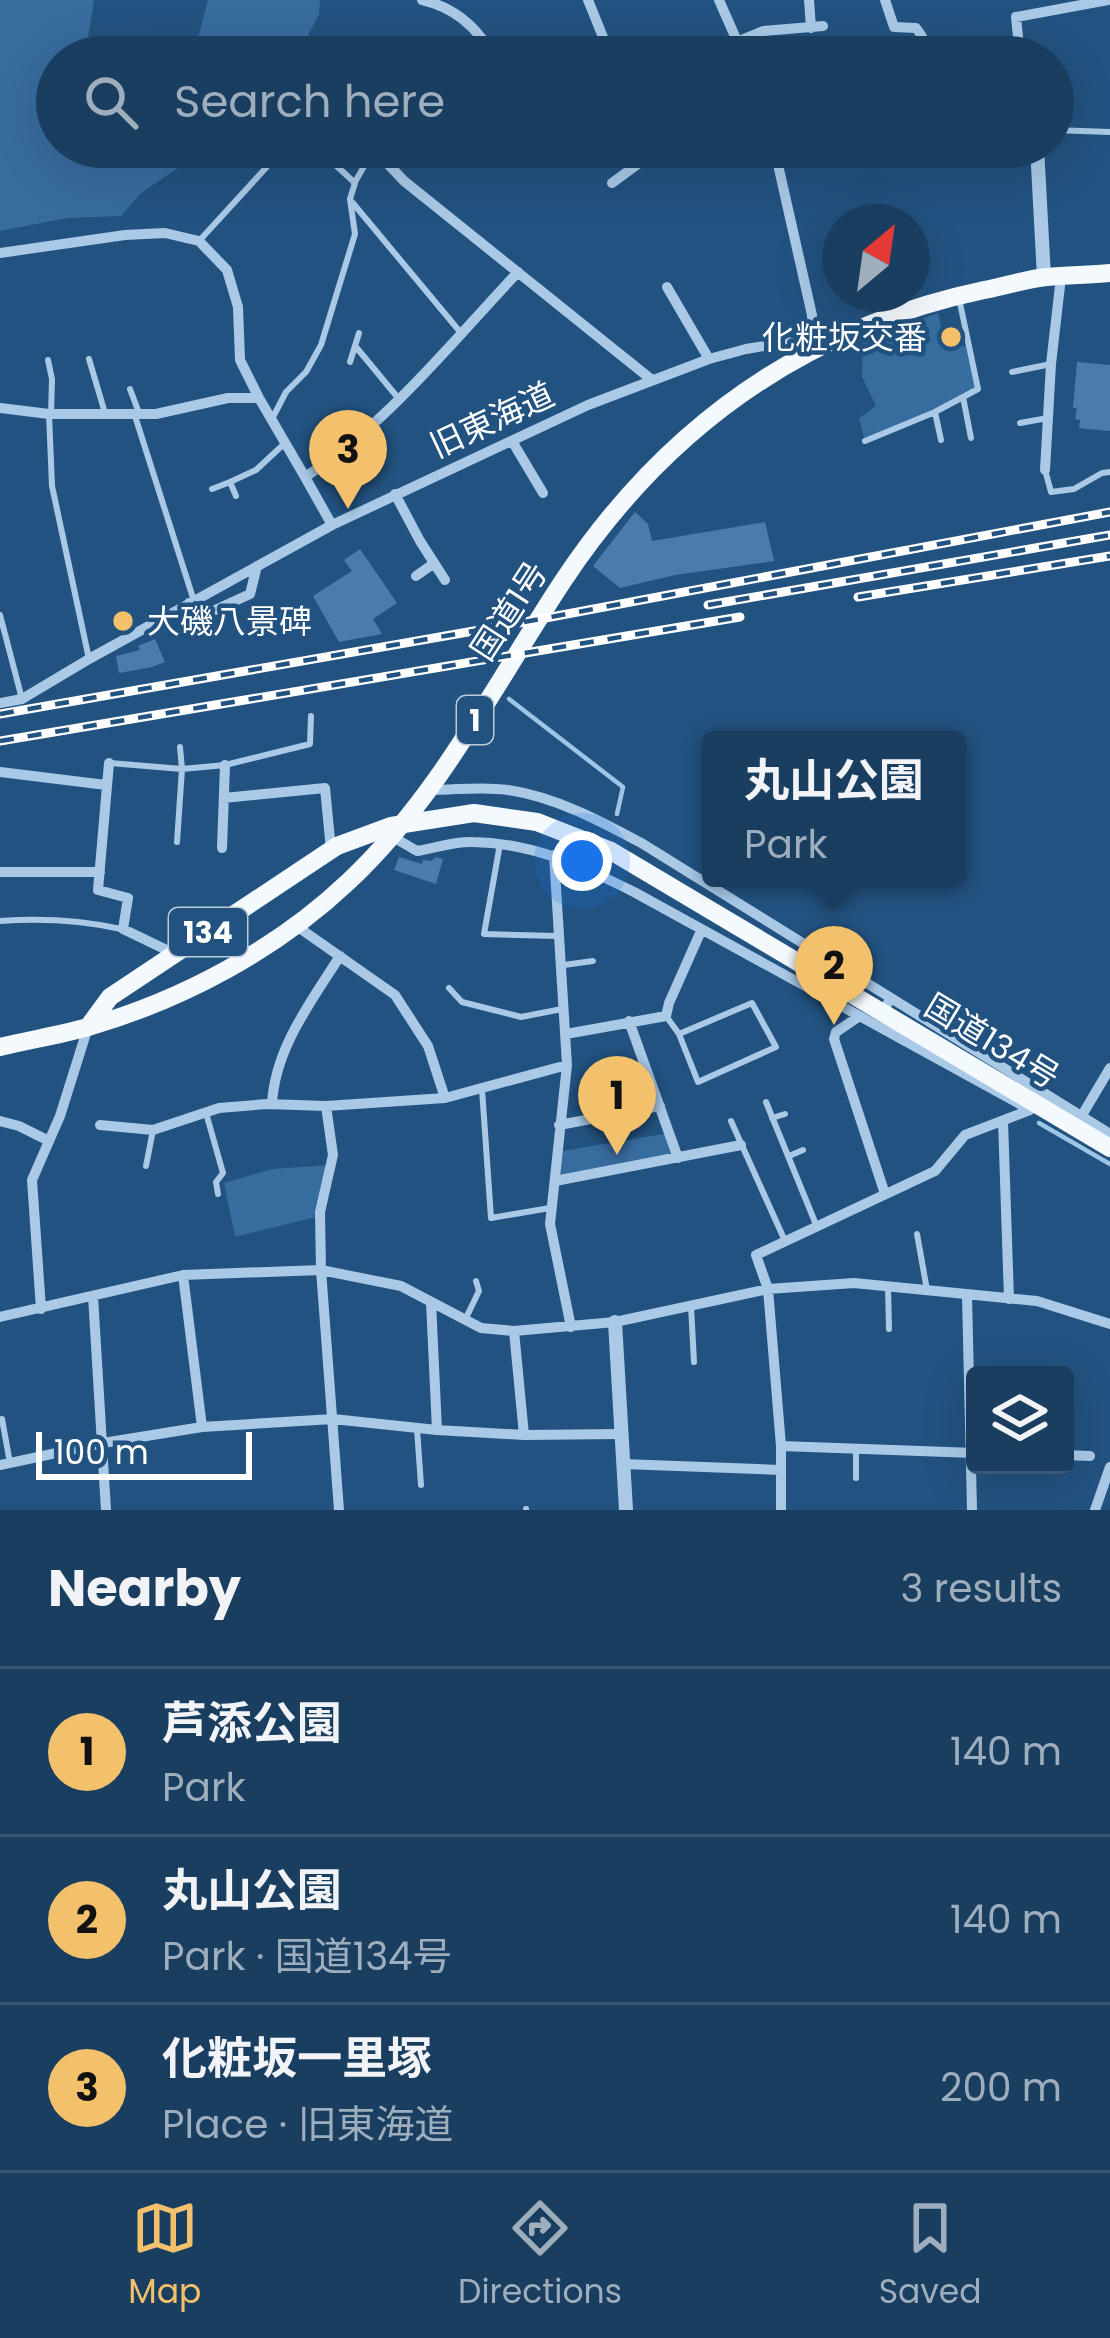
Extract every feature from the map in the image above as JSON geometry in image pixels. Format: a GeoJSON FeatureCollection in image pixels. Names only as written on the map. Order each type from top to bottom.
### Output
{"type":"FeatureCollection","features":[{"type":"Feature","properties":{"kind":"highway","name":"国道1号"},"geometry":{"type":"LineString","coordinates":[[0,1047],[88,1028],[170,998],[295,925],[345,885],[431,790],[563,580],[621,502],[698,425],[752,384],[812,349],[909,309],[1053,277],[1110,273]]}},
{"type":"Feature","properties":{"kind":"highway","name":"国道134号"},"geometry":{"type":"LineString","coordinates":[[88,1028],[110,997],[334,848],[391,826],[474,813],[537,822],[611,851],[887,1005],[1036,1108],[1078,1122],[1110,1148]]}},
{"type":"Feature","properties":{"kind":"street"},"geometry":{"type":"LineString","coordinates":[[422,0],[448,5],[480,36]]}},
{"type":"Feature","properties":{"kind":"street"},"geometry":{"type":"LineString","coordinates":[[588,0],[603,36]]}},
{"type":"Feature","properties":{"kind":"street"},"geometry":{"type":"LineString","coordinates":[[719,0],[735,36]]}},
{"type":"Feature","properties":{"kind":"street"},"geometry":{"type":"LineString","coordinates":[[749,36],[817,27],[809,0]]}},
{"type":"Feature","properties":{"kind":"street"},"geometry":{"type":"LineString","coordinates":[[885,0],[894,27],[916,28],[922,36]]}},
{"type":"Feature","properties":{"kind":"street"},"geometry":{"type":"LineString","coordinates":[[1014,0],[1018,36]]}},
{"type":"Feature","properties":{"kind":"street"},"geometry":{"type":"LineString","coordinates":[[1016,17],[1108,0]]}},
{"type":"Feature","properties":{"kind":"street"},"geometry":{"type":"LineString","coordinates":[[391,168],[652,380]]}},
{"type":"Feature","properties":{"kind":"street"},"geometry":{"type":"LineString","coordinates":[[612,183],[632,168]]}},
{"type":"Feature","properties":{"kind":"street"},"geometry":{"type":"LineString","coordinates":[[779,168],[812,315],[812,349]]}},
{"type":"Feature","properties":{"kind":"street"},"geometry":{"type":"LineString","coordinates":[[1040,168],[1053,277],[1045,470]]}},
{"type":"Feature","properties":{"kind":"street"},"geometry":{"type":"LineString","coordinates":[[0,253],[125,235],[165,233],[199,241],[227,270],[238,307],[240,360],[332,525]]}},
{"type":"Feature","properties":{"kind":"street"},"geometry":{"type":"LineString","coordinates":[[305,477],[339,454],[399,399],[518,272]]}},
{"type":"Feature","properties":{"kind":"street"},"geometry":{"type":"LineString","coordinates":[[667,287],[709,359]]}},
{"type":"Feature","properties":{"kind":"street","name":"旧東海道"},"geometry":{"type":"LineString","coordinates":[[22,699],[332,525],[588,405],[709,359],[788,342],[812,349]]}},
{"type":"Feature","properties":{"kind":"street"},"geometry":{"type":"LineString","coordinates":[[0,408],[50,414],[156,414],[228,398],[259,398]]}},
{"type":"Feature","properties":{"kind":"street"},"geometry":{"type":"LineString","coordinates":[[512,441],[543,493]]}},
{"type":"Feature","properties":{"kind":"street"},"geometry":{"type":"LineString","coordinates":[[395,494],[445,580]]}},
{"type":"Feature","properties":{"kind":"street"},"geometry":{"type":"LineString","coordinates":[[416,576],[434,564]]}},
{"type":"Feature","properties":{"kind":"street"},"geometry":{"type":"LineString","coordinates":[[191,602],[200,617],[240,600],[250,594],[250,569]]}},
{"type":"Feature","properties":{"kind":"street"},"geometry":{"type":"LineString","coordinates":[[0,703],[22,699]]}},
{"type":"Feature","properties":{"kind":"street"},"geometry":{"type":"LineString","coordinates":[[109,763],[98,890],[128,898],[123,929],[175,954]]}},
{"type":"Feature","properties":{"kind":"street"},"geometry":{"type":"LineString","coordinates":[[222,848],[225,765]]}},
{"type":"Feature","properties":{"kind":"street"},"geometry":{"type":"LineString","coordinates":[[0,772],[106,785]]}},
{"type":"Feature","properties":{"kind":"street"},"geometry":{"type":"LineString","coordinates":[[224,798],[325,788],[334,848]]}},
{"type":"Feature","properties":{"kind":"street"},"geometry":{"type":"LineString","coordinates":[[431,790],[511,790],[543,799],[644,844],[702,882]]}},
{"type":"Feature","properties":{"kind":"street"},"geometry":{"type":"LineString","coordinates":[[393,837],[417,851],[469,842],[554,855],[634,892],[858,1017],[1036,1108]]}},
{"type":"Feature","properties":{"kind":"street"},"geometry":{"type":"LineString","coordinates":[[554,855],[567,1065],[550,1224],[571,1327]]}},
{"type":"Feature","properties":{"kind":"street"},"geometry":{"type":"LineString","coordinates":[[0,872],[100,872]]}},
{"type":"Feature","properties":{"kind":"street"},"geometry":{"type":"LineString","coordinates":[[709,887],[887,1005],[1078,1122],[1110,1135]]}},
{"type":"Feature","properties":{"kind":"street"},"geometry":{"type":"LineString","coordinates":[[295,925],[395,995],[428,1046],[445,1098]]}},
{"type":"Feature","properties":{"kind":"street"},"geometry":{"type":"LineString","coordinates":[[566,1034],[666,1016],[701,931]]}},
{"type":"Feature","properties":{"kind":"street"},"geometry":{"type":"LineString","coordinates":[[272,1104],[280,1059],[340,956]]}},
{"type":"Feature","properties":{"kind":"street"},"geometry":{"type":"LineString","coordinates":[[858,1017],[836,1032],[834,1039],[885,1194]]}},
{"type":"Feature","properties":{"kind":"street"},"geometry":{"type":"LineString","coordinates":[[629,1022],[678,1158]]}},
{"type":"Feature","properties":{"kind":"street"},"geometry":{"type":"LineString","coordinates":[[41,1309],[32,1180],[88,1028]]}},
{"type":"Feature","properties":{"kind":"street"},"geometry":{"type":"LineString","coordinates":[[100,1125],[153,1130],[219,1108],[445,1098],[567,1065]]}},
{"type":"Feature","properties":{"kind":"street"},"geometry":{"type":"LineString","coordinates":[[1078,1122],[1110,1068]]}},
{"type":"Feature","properties":{"kind":"street"},"geometry":{"type":"LineString","coordinates":[[326,1106],[333,1155],[320,1212],[321,1270],[339,1510]]}},
{"type":"Feature","properties":{"kind":"street"},"geometry":{"type":"LineString","coordinates":[[560,1125],[660,1106]]}},
{"type":"Feature","properties":{"kind":"street"},"geometry":{"type":"LineString","coordinates":[[781,1510],[781,1446],[768,1289],[756,1255],[934,1171],[964,1135],[1036,1108]]}},
{"type":"Feature","properties":{"kind":"street"},"geometry":{"type":"LineString","coordinates":[[0,1121],[50,1141]]}},
{"type":"Feature","properties":{"kind":"street"},"geometry":{"type":"LineString","coordinates":[[1003,1121],[1009,1299]]}},
{"type":"Feature","properties":{"kind":"street"},"geometry":{"type":"LineString","coordinates":[[555,1181],[742,1145]]}},
{"type":"Feature","properties":{"kind":"street"},"geometry":{"type":"LineString","coordinates":[[0,1317],[184,1275],[321,1270],[401,1286],[481,1328],[514,1331],[615,1322],[768,1289],[854,1283],[1037,1300],[1110,1324]]}},
{"type":"Feature","properties":{"kind":"street"},"geometry":{"type":"LineString","coordinates":[[184,1275],[202,1427]]}},
{"type":"Feature","properties":{"kind":"street"},"geometry":{"type":"LineString","coordinates":[[93,1296],[106,1510]]}},
{"type":"Feature","properties":{"kind":"street"},"geometry":{"type":"LineString","coordinates":[[968,1296],[970,1366]]}},
{"type":"Feature","properties":{"kind":"street"},"geometry":{"type":"LineString","coordinates":[[431,1302],[437,1430]]}},
{"type":"Feature","properties":{"kind":"street"},"geometry":{"type":"LineString","coordinates":[[615,1322],[626,1510]]}},
{"type":"Feature","properties":{"kind":"street"},"geometry":{"type":"LineString","coordinates":[[514,1331],[524,1435]]}},
{"type":"Feature","properties":{"kind":"street"},"geometry":{"type":"LineString","coordinates":[[5,1464],[202,1427],[333,1419],[524,1435],[621,1434]]}},
{"type":"Feature","properties":{"kind":"street"},"geometry":{"type":"LineString","coordinates":[[781,1446],[966,1452]]}},
{"type":"Feature","properties":{"kind":"street"},"geometry":{"type":"LineString","coordinates":[[1074,1455],[1090,1456]]}},
{"type":"Feature","properties":{"kind":"street"},"geometry":{"type":"LineString","coordinates":[[623,1464],[781,1470]]}},
{"type":"Feature","properties":{"kind":"street"},"geometry":{"type":"LineString","coordinates":[[1096,1510],[1110,1467]]}},
{"type":"Feature","properties":{"kind":"street"},"geometry":{"type":"LineString","coordinates":[[972,1510],[973,1474]]}},
{"type":"Feature","properties":{"kind":"lane"},"geometry":{"type":"LineString","coordinates":[[1074,131],[1110,132]]}},
{"type":"Feature","properties":{"kind":"lane"},"geometry":{"type":"LineString","coordinates":[[199,241],[266,168]]}},
{"type":"Feature","properties":{"kind":"lane"},"geometry":{"type":"LineString","coordinates":[[339,168],[355,182]]}},
{"type":"Feature","properties":{"kind":"lane"},"geometry":{"type":"LineString","coordinates":[[272,419],[320,345],[355,234],[350,199],[362,168]]}},
{"type":"Feature","properties":{"kind":"lane"},"geometry":{"type":"LineString","coordinates":[[350,199],[460,333]]}},
{"type":"Feature","properties":{"kind":"lane"},"geometry":{"type":"LineString","coordinates":[[866,441],[978,389],[959,296]]}},
{"type":"Feature","properties":{"kind":"lane"},"geometry":{"type":"LineString","coordinates":[[350,362],[359,333]]}},
{"type":"Feature","properties":{"kind":"lane"},"geometry":{"type":"LineString","coordinates":[[356,347],[399,399]]}},
{"type":"Feature","properties":{"kind":"lane"},"geometry":{"type":"LineString","coordinates":[[89,359],[105,413]]}},
{"type":"Feature","properties":{"kind":"lane"},"geometry":{"type":"LineString","coordinates":[[48,360],[52,486],[89,658]]}},
{"type":"Feature","properties":{"kind":"lane"},"geometry":{"type":"LineString","coordinates":[[1012,372],[1051,364]]}},
{"type":"Feature","properties":{"kind":"lane"},"geometry":{"type":"LineString","coordinates":[[130,389],[191,602]]}},
{"type":"Feature","properties":{"kind":"lane"},"geometry":{"type":"LineString","coordinates":[[963,397],[971,439]]}},
{"type":"Feature","properties":{"kind":"lane"},"geometry":{"type":"LineString","coordinates":[[935,412],[941,440]]}},
{"type":"Feature","properties":{"kind":"lane"},"geometry":{"type":"LineString","coordinates":[[1020,423],[1048,418]]}},
{"type":"Feature","properties":{"kind":"lane"},"geometry":{"type":"LineString","coordinates":[[212,489],[256,470],[285,443]]}},
{"type":"Feature","properties":{"kind":"lane"},"geometry":{"type":"LineString","coordinates":[[1045,470],[1052,492],[1074,489],[1110,472]]}},
{"type":"Feature","properties":{"kind":"lane"},"geometry":{"type":"LineString","coordinates":[[230,482],[236,496]]}},
{"type":"Feature","properties":{"kind":"lane"},"geometry":{"type":"LineString","coordinates":[[0,615],[22,699]]}},
{"type":"Feature","properties":{"kind":"lane"},"geometry":{"type":"LineString","coordinates":[[109,763],[182,769],[225,765],[310,744],[311,716]]}},
{"type":"Feature","properties":{"kind":"lane"},"geometry":{"type":"LineString","coordinates":[[177,842],[180,747]]}},
{"type":"Feature","properties":{"kind":"lane"},"geometry":{"type":"LineString","coordinates":[[500,844],[484,934],[557,937]]}},
{"type":"Feature","properties":{"kind":"lane"},"geometry":{"type":"LineString","coordinates":[[0,921],[41,918],[123,929]]}},
{"type":"Feature","properties":{"kind":"lane"},"geometry":{"type":"LineString","coordinates":[[560,965],[593,961]]}},
{"type":"Feature","properties":{"kind":"lane"},"geometry":{"type":"LineString","coordinates":[[448,988],[462,1002],[521,1017],[564,1009]]}},
{"type":"Feature","properties":{"kind":"lane"},"geometry":{"type":"LineString","coordinates":[[666,1016],[679,1034],[698,1082],[776,1047],[752,1003],[679,1034]]}},
{"type":"Feature","properties":{"kind":"lane"},"geometry":{"type":"LineString","coordinates":[[488,1021],[491,1010]]}},
{"type":"Feature","properties":{"kind":"lane"},"geometry":{"type":"LineString","coordinates":[[482,1090],[491,1218],[551,1208]]}},
{"type":"Feature","properties":{"kind":"lane"},"geometry":{"type":"LineString","coordinates":[[766,1102],[817,1226]]}},
{"type":"Feature","properties":{"kind":"lane"},"geometry":{"type":"LineString","coordinates":[[206,1112],[223,1173],[216,1182],[218,1195]]}},
{"type":"Feature","properties":{"kind":"lane"},"geometry":{"type":"LineString","coordinates":[[772,1118],[785,1114]]}},
{"type":"Feature","properties":{"kind":"lane"},"geometry":{"type":"LineString","coordinates":[[731,1121],[785,1241]]}},
{"type":"Feature","properties":{"kind":"lane"},"geometry":{"type":"LineString","coordinates":[[146,1166],[153,1130]]}},
{"type":"Feature","properties":{"kind":"lane"},"geometry":{"type":"LineString","coordinates":[[789,1156],[802,1150]]}},
{"type":"Feature","properties":{"kind":"lane"},"geometry":{"type":"LineString","coordinates":[[917,1234],[927,1291]]}},
{"type":"Feature","properties":{"kind":"lane"},"geometry":{"type":"LineString","coordinates":[[465,1320],[479,1292],[476,1281]]}},
{"type":"Feature","properties":{"kind":"lane"},"geometry":{"type":"LineString","coordinates":[[888,1287],[889,1329]]}},
{"type":"Feature","properties":{"kind":"lane"},"geometry":{"type":"LineString","coordinates":[[691,1306],[694,1362]]}},
{"type":"Feature","properties":{"kind":"lane"},"geometry":{"type":"LineString","coordinates":[[2,1420],[5,1464]]}},
{"type":"Feature","properties":{"kind":"lane"},"geometry":{"type":"LineString","coordinates":[[417,1428],[421,1485]]}},
{"type":"Feature","properties":{"kind":"lane"},"geometry":{"type":"LineString","coordinates":[[856,1448],[856,1478]]}},
{"type":"Feature","properties":{"kind":"shaded area"},"geometry":{"type":"Polygon","coordinates":[[[0,0],[94,0],[88,36],[36,36],[36,168],[178,168],[140,194],[121,216],[67,218],[0,231],[0,0]]]}},
{"type":"Feature","properties":{"kind":"shaded area"},"geometry":{"type":"Polygon","coordinates":[[[208,0],[320,0],[319,15],[308,36],[199,36],[208,0]]]}},
{"type":"Feature","properties":{"kind":"shaded area"},"geometry":{"type":"Polygon","coordinates":[[[938,313],[947,350],[969,345],[978,389],[865,441],[859,418],[876,406],[862,377],[863,340],[938,313]]]}},
{"type":"Feature","properties":{"kind":"shaded area"},"geometry":{"type":"Polygon","coordinates":[[[669,1133],[678,1158],[555,1181],[557,1152],[669,1133]]]}},
{"type":"Feature","properties":{"kind":"shaded area"},"geometry":{"type":"Polygon","coordinates":[[[330,1165],[320,1216],[235,1237],[224,1183],[272,1169],[330,1165]]]}},
{"type":"Feature","properties":{"kind":"building"},"geometry":{"type":"Polygon","coordinates":[[[1077,362],[1110,365],[1110,431],[1079,428],[1077,408],[1073,408],[1077,362]]]}},
{"type":"Feature","properties":{"kind":"building"},"geometry":{"type":"Polygon","coordinates":[[[635,512],[648,524],[652,541],[765,522],[774,561],[620,588],[593,566],[635,512]]]}},
{"type":"Feature","properties":{"kind":"building"},"geometry":{"type":"Polygon","coordinates":[[[360,549],[397,603],[373,619],[382,634],[339,642],[313,596],[352,571],[344,560],[360,549]]]}},
{"type":"Feature","properties":{"kind":"building"},"geometry":{"type":"Polygon","coordinates":[[[155,639],[165,662],[119,673],[116,656],[140,650],[138,646],[155,639]]]}},
{"type":"Feature","properties":{"kind":"building"},"geometry":{"type":"Polygon","coordinates":[[[399,857],[422,864],[423,860],[443,859],[436,884],[394,870],[399,857]]]}},
{"type":"Feature","properties":{"kind":"waterway"},"geometry":{"type":"LineString","coordinates":[[509,699],[623,787],[617,814]]}},
{"type":"Feature","properties":{"kind":"waterway"},"geometry":{"type":"LineString","coordinates":[[1039,1123],[1110,1164]]}},
{"type":"Feature","properties":{"kind":"railway"},"geometry":{"type":"LineString","coordinates":[[0,714],[1110,512]]}},
{"type":"Feature","properties":{"kind":"railway"},"geometry":{"type":"LineString","coordinates":[[708,605],[1110,535]]}},
{"type":"Feature","properties":{"kind":"railway"},"geometry":{"type":"LineString","coordinates":[[858,597],[1110,556]]}},
{"type":"Feature","properties":{"kind":"railway"},"geometry":{"type":"LineString","coordinates":[[0,741],[740,617]]}},
{"type":"Feature","properties":{"kind":"place","name":"化粧坂交番"},"geometry":{"type":"Point","coordinates":[951,337]}},
{"type":"Feature","properties":{"kind":"place","name":"化粧坂一里塚"},"geometry":{"type":"Point","coordinates":[348,509]}},
{"type":"Feature","properties":{"kind":"place","name":"大磯八景碑"},"geometry":{"type":"Point","coordinates":[123,621]}},
{"type":"Feature","properties":{"kind":"place","name":"丸山公園"},"geometry":{"type":"Point","coordinates":[834,1025]}},
{"type":"Feature","properties":{"kind":"place","name":"芦添公園"},"geometry":{"type":"Point","coordinates":[617,1155]}}]}
